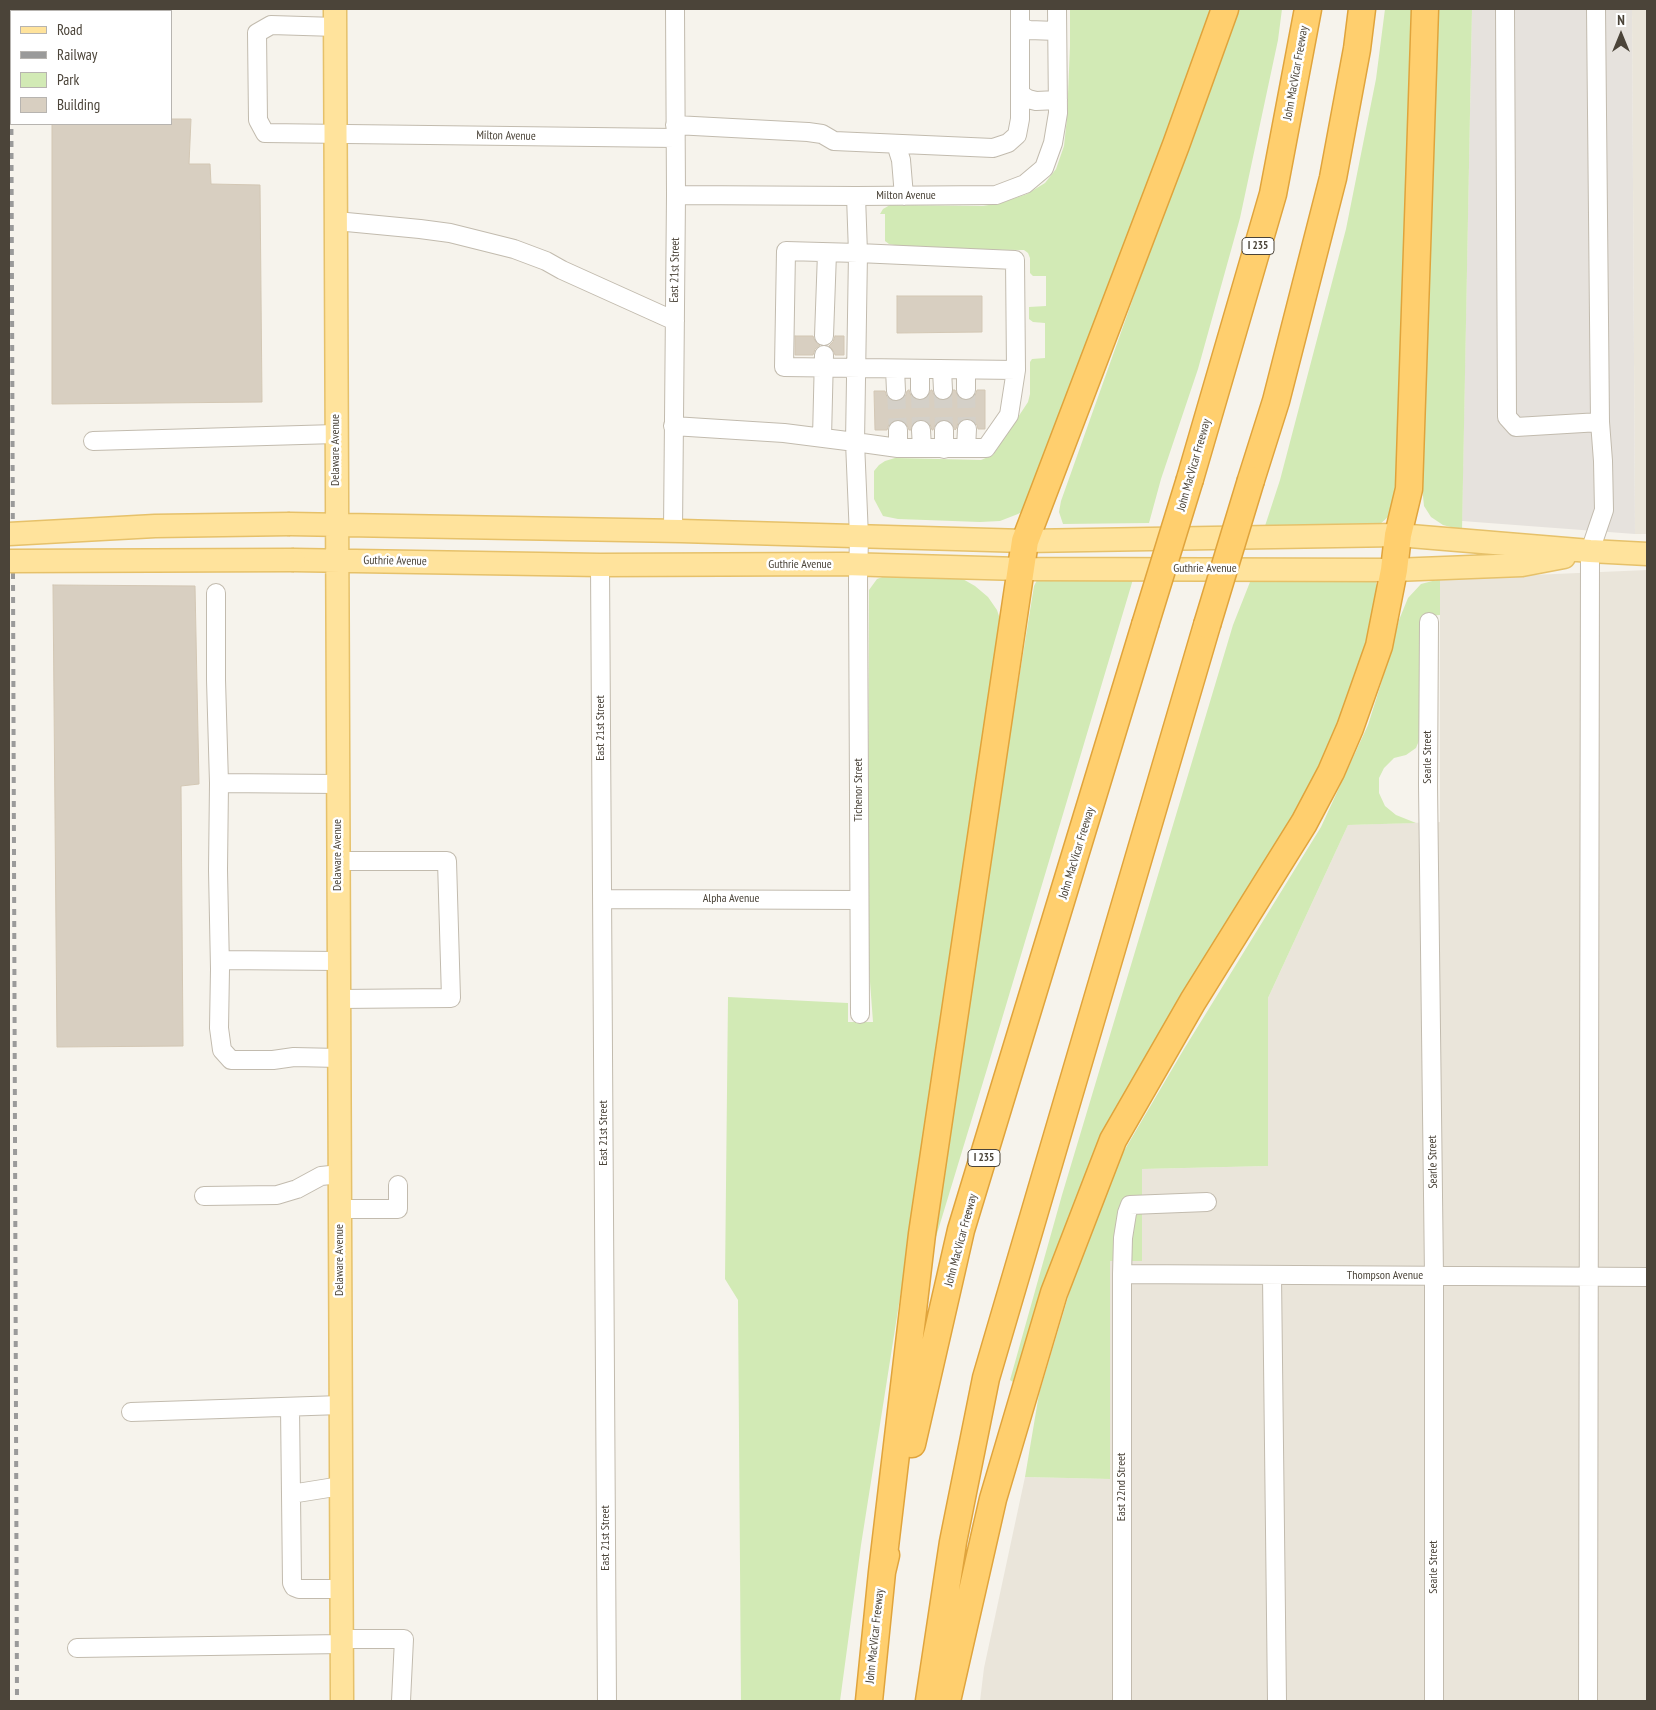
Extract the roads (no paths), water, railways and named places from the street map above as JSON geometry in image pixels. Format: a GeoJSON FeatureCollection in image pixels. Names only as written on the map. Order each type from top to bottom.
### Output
{"type":"FeatureCollection","features":[{"type":"Feature","properties":{"kind":"highway"},"geometry":{"type":"LineString","coordinates":[[882,1572],[922,1234],[1025,541],[1176,145],[1225,9]]}},
{"type":"Feature","properties":{"kind":"highway","name":"John MacVicar Freeway"},"geometry":{"type":"LineString","coordinates":[[869,1701],[882,1572],[962,1230],[1190,479],[1273,194],[1308,9]]}},
{"type":"Feature","properties":{"kind":"highway"},"geometry":{"type":"LineString","coordinates":[[929,1701],[953,1542],[986,1378],[1207,626],[1276,401],[1333,178],[1357,50],[1362,9]]}},
{"type":"Feature","properties":{"kind":"highway"},"geometry":{"type":"LineString","coordinates":[[948,1701],[992,1500],[1054,1293],[1113,1140],[1193,1001],[1294,840],[1331,772],[1350,728],[1379,646],[1394,570],[1398,534],[1409,489],[1425,9]]}},
{"type":"Feature","properties":{"kind":"main road","name":"Delaware Avenue"},"geometry":{"type":"LineString","coordinates":[[336,18],[342,1701]]}},
{"type":"Feature","properties":{"kind":"main road","name":"Guthrie Avenue"},"geometry":{"type":"LineString","coordinates":[[9,534],[156,526],[337,524],[1025,541],[1398,534],[1590,552],[1647,554]]}},
{"type":"Feature","properties":{"kind":"main road","name":"Guthrie Avenue"},"geometry":{"type":"LineString","coordinates":[[9,561],[337,560],[600,565],[858,565],[1020,569],[1394,570],[1522,565],[1590,552]]}},
{"type":"Feature","properties":{"kind":"street","name":"East 21st Street"},"geometry":{"type":"LineString","coordinates":[[673,531],[676,195],[675,9]]}},
{"type":"Feature","properties":{"kind":"street","name":"Milton Avenue"},"geometry":{"type":"LineString","coordinates":[[336,18],[271,25],[257,34],[258,120],[265,133],[808,132],[822,134],[834,141],[992,148],[1008,143],[1017,135],[1020,119],[1020,9]]}},
{"type":"Feature","properties":{"kind":"street","name":"Milton Avenue"},"geometry":{"type":"LineString","coordinates":[[676,195],[957,196],[996,194],[1025,184],[1044,168],[1053,144],[1058,113],[1057,9]]}},
{"type":"Feature","properties":{"kind":"street"},"geometry":{"type":"LineString","coordinates":[[1505,9],[1507,417],[1516,427],[1600,422]]}},
{"type":"Feature","properties":{"kind":"street"},"geometry":{"type":"LineString","coordinates":[[1588,1701],[1590,552],[1604,510],[1600,422],[1596,9]]}},
{"type":"Feature","properties":{"kind":"street"},"geometry":{"type":"LineString","coordinates":[[1021,27],[1029,30],[1057,31]]}},
{"type":"Feature","properties":{"kind":"street"},"geometry":{"type":"LineString","coordinates":[[1020,94],[1036,101],[1058,100]]}},
{"type":"Feature","properties":{"kind":"street"},"geometry":{"type":"LineString","coordinates":[[896,144],[901,160],[904,196]]}},
{"type":"Feature","properties":{"kind":"street","name":"Tichenor Street"},"geometry":{"type":"LineString","coordinates":[[856,196],[858,253],[855,442],[859,537],[860,1014]]}},
{"type":"Feature","properties":{"kind":"street"},"geometry":{"type":"LineString","coordinates":[[336,222],[450,233],[514,249],[546,261],[675,320]]}},
{"type":"Feature","properties":{"kind":"street"},"geometry":{"type":"LineString","coordinates":[[674,426],[784,433],[898,448],[986,448],[1009,414],[1016,370],[1015,260],[786,251],[784,367],[824,362],[857,369],[1016,370]]}},
{"type":"Feature","properties":{"kind":"street"},"geometry":{"type":"LineString","coordinates":[[824,336],[827,253]]}},
{"type":"Feature","properties":{"kind":"street"},"geometry":{"type":"LineString","coordinates":[[822,438],[824,362]]}},
{"type":"Feature","properties":{"kind":"street"},"geometry":{"type":"LineString","coordinates":[[895,369],[896,391]]}},
{"type":"Feature","properties":{"kind":"street"},"geometry":{"type":"LineString","coordinates":[[920,369],[920,390]]}},
{"type":"Feature","properties":{"kind":"street"},"geometry":{"type":"LineString","coordinates":[[942,370],[943,390]]}},
{"type":"Feature","properties":{"kind":"street"},"geometry":{"type":"LineString","coordinates":[[966,370],[966,390]]}},
{"type":"Feature","properties":{"kind":"street"},"geometry":{"type":"LineString","coordinates":[[966,448],[967,429]]}},
{"type":"Feature","properties":{"kind":"street"},"geometry":{"type":"LineString","coordinates":[[898,430],[898,448]]}},
{"type":"Feature","properties":{"kind":"street"},"geometry":{"type":"LineString","coordinates":[[921,430],[922,448]]}},
{"type":"Feature","properties":{"kind":"street"},"geometry":{"type":"LineString","coordinates":[[944,430],[944,449]]}},
{"type":"Feature","properties":{"kind":"street"},"geometry":{"type":"LineString","coordinates":[[93,441],[336,434]]}},
{"type":"Feature","properties":{"kind":"street","name":"East 21st Street"},"geometry":{"type":"LineString","coordinates":[[600,565],[606,1701]]}},
{"type":"Feature","properties":{"kind":"street"},"geometry":{"type":"LineString","coordinates":[[216,592],[220,960],[218,1028],[222,1050],[231,1060],[266,1060],[294,1057],[339,1058]]}},
{"type":"Feature","properties":{"kind":"street","name":"Searle Street"},"geometry":{"type":"LineString","coordinates":[[1429,622],[1428,785],[1434,1276],[1434,1701]]}},
{"type":"Feature","properties":{"kind":"street"},"geometry":{"type":"LineString","coordinates":[[219,783],[338,784]]}},
{"type":"Feature","properties":{"kind":"street"},"geometry":{"type":"LineString","coordinates":[[338,862],[447,862],[451,998],[339,999]]}},
{"type":"Feature","properties":{"kind":"street","name":"Alpha Avenue"},"geometry":{"type":"LineString","coordinates":[[602,899],[859,900]]}},
{"type":"Feature","properties":{"kind":"street"},"geometry":{"type":"LineString","coordinates":[[220,960],[339,961]]}},
{"type":"Feature","properties":{"kind":"street"},"geometry":{"type":"LineString","coordinates":[[204,1196],[277,1195],[297,1189],[322,1176],[340,1174]]}},
{"type":"Feature","properties":{"kind":"street"},"geometry":{"type":"LineString","coordinates":[[340,1209],[398,1209],[398,1186]]}},
{"type":"Feature","properties":{"kind":"street","name":"East 22nd Street"},"geometry":{"type":"LineString","coordinates":[[1122,1701],[1122,1274],[1123,1238],[1127,1213],[1130,1205],[1207,1202]]}},
{"type":"Feature","properties":{"kind":"street","name":"Thompson Avenue"},"geometry":{"type":"LineString","coordinates":[[1122,1274],[1647,1277]]}},
{"type":"Feature","properties":{"kind":"street"},"geometry":{"type":"LineString","coordinates":[[1272,1276],[1277,1701]]}},
{"type":"Feature","properties":{"kind":"street"},"geometry":{"type":"LineString","coordinates":[[131,1412],[341,1405]]}},
{"type":"Feature","properties":{"kind":"street"},"geometry":{"type":"LineString","coordinates":[[290,1407],[292,1583],[294,1587],[341,1589]]}},
{"type":"Feature","properties":{"kind":"street"},"geometry":{"type":"LineString","coordinates":[[291,1494],[341,1486]]}},
{"type":"Feature","properties":{"kind":"street"},"geometry":{"type":"LineString","coordinates":[[77,1648],[404,1639],[400,1701]]}},
{"type":"Feature","properties":{"kind":"tunnel"},"geometry":{"type":"LineString","coordinates":[[920,390],[921,430]]}},
{"type":"Feature","properties":{"kind":"tunnel"},"geometry":{"type":"LineString","coordinates":[[943,390],[944,430]]}},
{"type":"Feature","properties":{"kind":"tunnel"},"geometry":{"type":"LineString","coordinates":[[966,390],[967,429]]}},
{"type":"Feature","properties":{"kind":"tunnel"},"geometry":{"type":"LineString","coordinates":[[896,391],[898,430]]}},
{"type":"Feature","properties":{"kind":"railway"},"geometry":{"type":"LineString","coordinates":[[11,125],[17,1701]]}}]}
